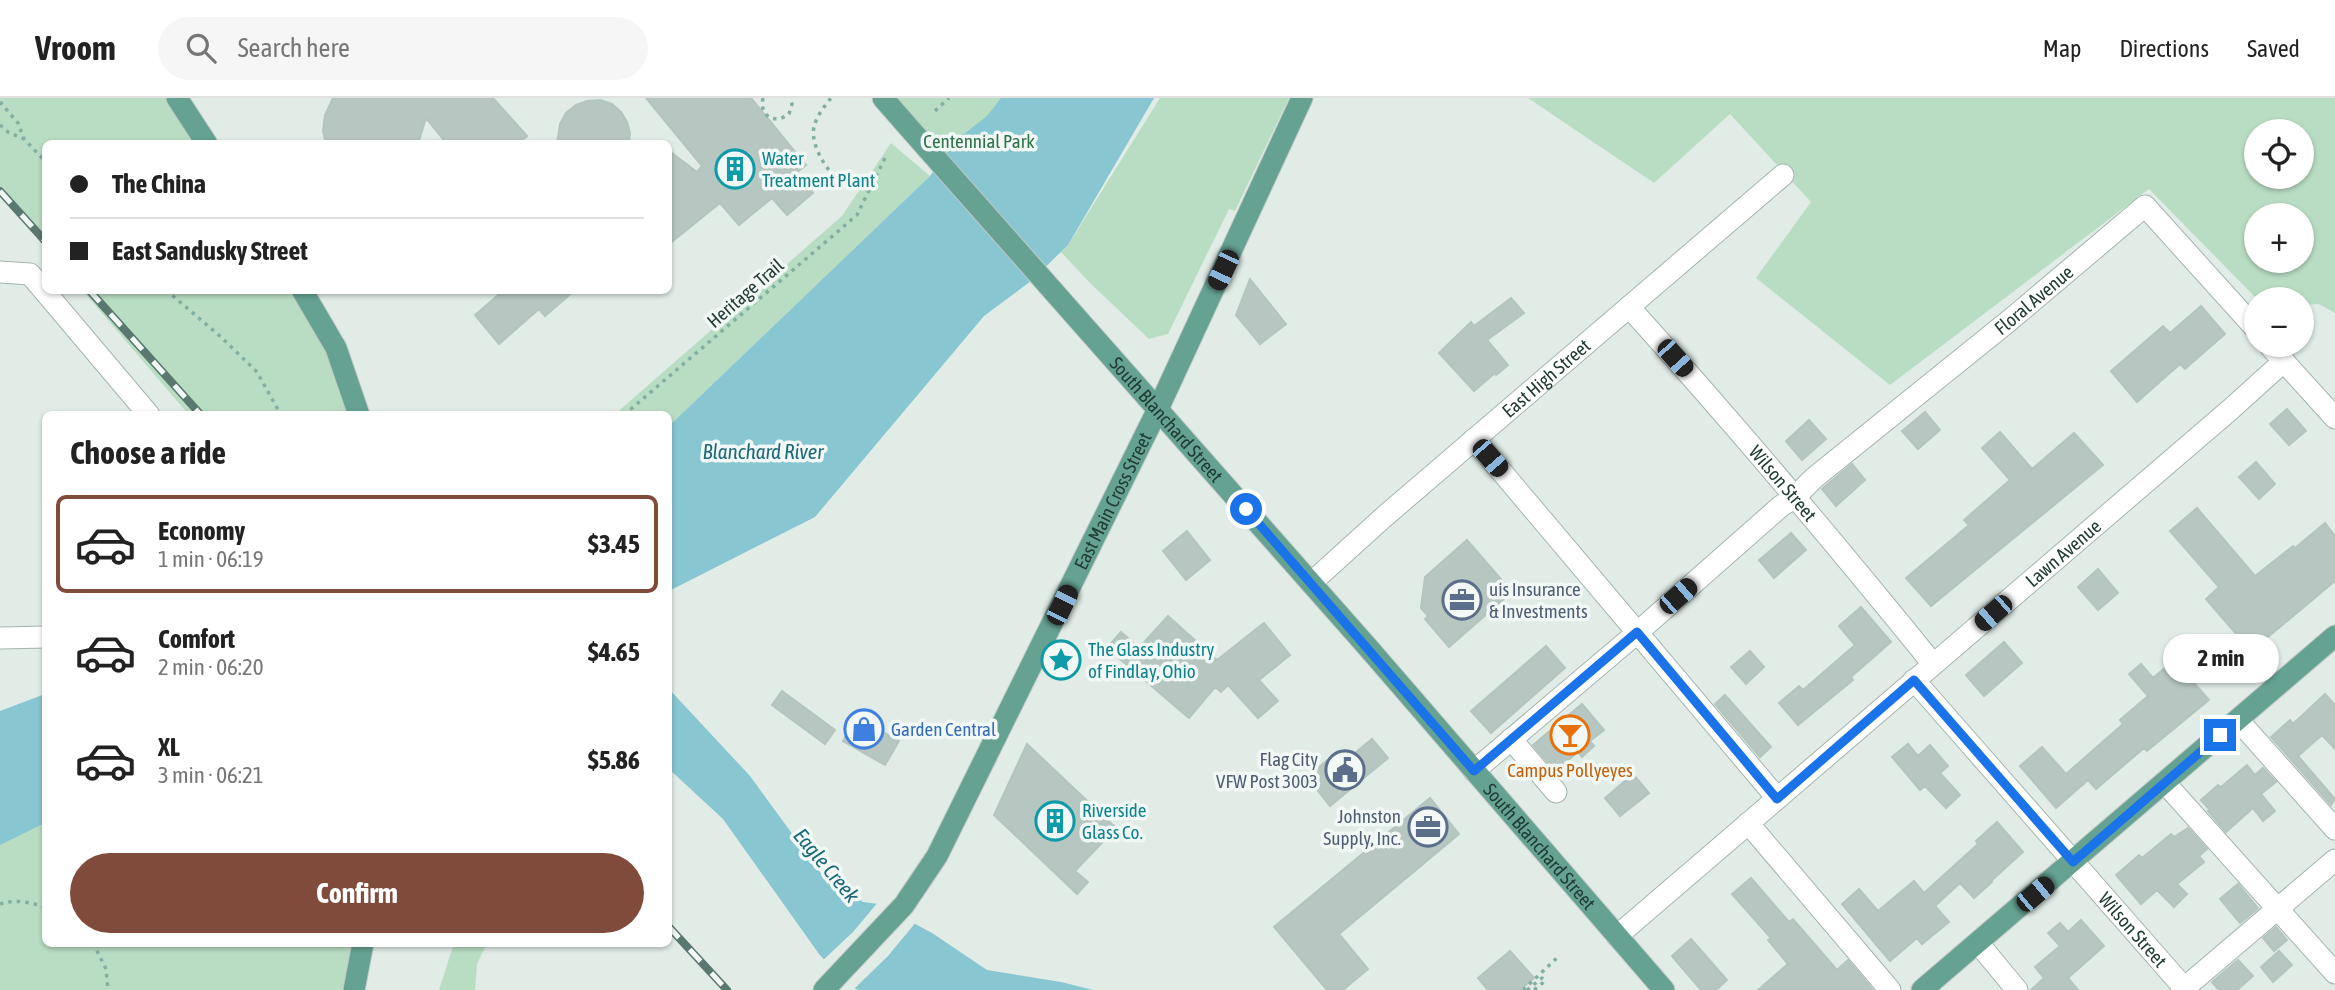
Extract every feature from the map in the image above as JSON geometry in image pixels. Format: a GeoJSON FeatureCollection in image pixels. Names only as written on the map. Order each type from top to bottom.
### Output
{"type":"FeatureCollection","features":[{"type":"Feature","properties":{"kind":"main road"},"geometry":{"type":"LineString","coordinates":[[177,98],[204,140]]}},
{"type":"Feature","properties":{"kind":"main road","name":"South Blanchard Street"},"geometry":{"type":"LineString","coordinates":[[883,98],[1311,583],[1664,990]]}},
{"type":"Feature","properties":{"kind":"main road","name":"East Main Cross Street"},"geometry":{"type":"LineString","coordinates":[[829,986],[904,905],[937,856],[1158,409],[1302,98]]}},
{"type":"Feature","properties":{"kind":"main road"},"geometry":{"type":"LineString","coordinates":[[304,294],[335,348],[358,411]]}},
{"type":"Feature","properties":{"kind":"main road"},"geometry":{"type":"LineString","coordinates":[[1923,990],[2335,636]]}},
{"type":"Feature","properties":{"kind":"main road"},"geometry":{"type":"LineString","coordinates":[[354,990],[362,947]]}},
{"type":"Feature","properties":{"kind":"street","name":"East High Street"},"geometry":{"type":"LineString","coordinates":[[1311,583],[1474,439],[1783,175]]}},
{"type":"Feature","properties":{"kind":"street","name":"Floral Avenue"},"geometry":{"type":"LineString","coordinates":[[1794,498],[1846,451],[2010,320],[2146,206],[2244,316]]}},
{"type":"Feature","properties":{"kind":"street"},"geometry":{"type":"LineString","coordinates":[[0,271],[30,274],[42,288]]}},
{"type":"Feature","properties":{"kind":"street"},"geometry":{"type":"LineString","coordinates":[[47,294],[146,411]]}},
{"type":"Feature","properties":{"kind":"street","name":"Wilson Street"},"geometry":{"type":"LineString","coordinates":[[1629,307],[1691,375],[1842,552],[1933,664]]}},
{"type":"Feature","properties":{"kind":"street"},"geometry":{"type":"LineString","coordinates":[[2280,357],[2335,418]]}},
{"type":"Feature","properties":{"kind":"street","name":"Lawn Avenue"},"geometry":{"type":"LineString","coordinates":[[1617,936],[2284,361]]}},
{"type":"Feature","properties":{"kind":"street"},"geometry":{"type":"LineString","coordinates":[[1474,439],[1777,799]]}},
{"type":"Feature","properties":{"kind":"street"},"geometry":{"type":"LineString","coordinates":[[1474,771],[1781,506],[1794,498]]}},
{"type":"Feature","properties":{"kind":"street"},"geometry":{"type":"LineString","coordinates":[[0,638],[42,637]]}},
{"type":"Feature","properties":{"kind":"street","name":"Wilson Street"},"geometry":{"type":"LineString","coordinates":[[1914,680],[2184,989]]}},
{"type":"Feature","properties":{"kind":"street"},"geometry":{"type":"LineString","coordinates":[[2238,720],[2335,829]]}},
{"type":"Feature","properties":{"kind":"street"},"geometry":{"type":"LineString","coordinates":[[1511,739],[1556,792]]}},
{"type":"Feature","properties":{"kind":"street"},"geometry":{"type":"LineString","coordinates":[[2165,783],[2335,973]]}},
{"type":"Feature","properties":{"kind":"street"},"geometry":{"type":"LineString","coordinates":[[1748,823],[1890,990]]}},
{"type":"Feature","properties":{"kind":"street"},"geometry":{"type":"LineString","coordinates":[[2184,989],[2335,860]]}},
{"type":"Feature","properties":{"kind":"street"},"geometry":{"type":"LineString","coordinates":[[1978,943],[2017,990]]}},
{"type":"Feature","properties":{"kind":"path"},"geometry":{"type":"LineString","coordinates":[[763,98],[763,111],[775,120],[789,114],[792,104],[790,98]]}},
{"type":"Feature","properties":{"kind":"path"},"geometry":{"type":"LineString","coordinates":[[831,98],[814,126],[813,142],[828,168],[844,183],[855,187],[872,184]]}},
{"type":"Feature","properties":{"kind":"path"},"geometry":{"type":"LineString","coordinates":[[935,111],[948,98]]}},
{"type":"Feature","properties":{"kind":"path"},"geometry":{"type":"LineString","coordinates":[[0,102],[18,122],[24,139]]}},
{"type":"Feature","properties":{"kind":"path"},"geometry":{"type":"LineString","coordinates":[[0,125],[24,139],[42,158]]}},
{"type":"Feature","properties":{"kind":"path","name":"Heritage Trail"},"geometry":{"type":"LineString","coordinates":[[629,411],[857,215],[886,156]]}},
{"type":"Feature","properties":{"kind":"path"},"geometry":{"type":"LineString","coordinates":[[171,294],[257,372],[279,411]]}},
{"type":"Feature","properties":{"kind":"path"},"geometry":{"type":"LineString","coordinates":[[0,904],[9,901],[42,906]]}},
{"type":"Feature","properties":{"kind":"path"},"geometry":{"type":"LineString","coordinates":[[95,947],[106,969],[108,990]]}},
{"type":"Feature","properties":{"kind":"path"},"geometry":{"type":"LineString","coordinates":[[1525,990],[1559,957]]}},
{"type":"Feature","properties":{"kind":"path"},"geometry":{"type":"LineString","coordinates":[[1525,990],[1542,978],[1545,981],[1534,990]]}},
{"type":"Feature","properties":{"kind":"green space"},"geometry":{"type":"Polygon","coordinates":[[[0,98],[177,98],[205,140],[42,140],[42,243],[0,193],[0,98]]]}},
{"type":"Feature","properties":{"kind":"green space","name":"Centennial Park"},"geometry":{"type":"Polygon","coordinates":[[[883,98],[1073,98],[974,201],[883,98]]]}},
{"type":"Feature","properties":{"kind":"green space"},"geometry":{"type":"Polygon","coordinates":[[[1160,98],[1289,98],[1235,211],[1229,209],[1168,334],[1149,339],[1061,252],[1068,245],[1160,98]]]}},
{"type":"Feature","properties":{"kind":"green space"},"geometry":{"type":"Polygon","coordinates":[[[1528,98],[2335,98],[2335,313],[2319,304],[2314,304],[2314,287],[2245,287],[2149,189],[1890,385],[1756,278],[1811,202],[1730,114],[1654,183],[1528,98]]]}},
{"type":"Feature","properties":{"kind":"green space"},"geometry":{"type":"Polygon","coordinates":[[[891,143],[930,176],[672,423],[672,411],[619,411],[842,216],[891,143]]]}},
{"type":"Feature","properties":{"kind":"green space"},"geometry":{"type":"Polygon","coordinates":[[[86,294],[303,294],[357,411],[186,411],[86,294]]]}},
{"type":"Feature","properties":{"kind":"green space"},"geometry":{"type":"Polygon","coordinates":[[[42,763],[42,947],[362,947],[354,990],[0,990],[0,780],[42,763]]]}},
{"type":"Feature","properties":{"kind":"green space"},"geometry":{"type":"Polygon","coordinates":[[[453,947],[485,947],[477,964],[475,990],[439,990],[453,947]]]}},
{"type":"Feature","properties":{"kind":"water","name":"Blanchard River"},"geometry":{"type":"Polygon","coordinates":[[[1001,98],[1154,98],[1068,245],[1031,281],[984,316],[815,517],[672,589],[672,423],[930,176],[955,141],[987,116],[1001,98]]]}},
{"type":"Feature","properties":{"kind":"water"},"geometry":{"type":"Polygon","coordinates":[[[672,692],[750,776],[823,876],[863,902],[878,904],[932,933],[987,970],[1093,990],[859,990],[847,986],[819,954],[723,819],[672,772],[672,692]]]}},
{"type":"Feature","properties":{"kind":"water"},"geometry":{"type":"Polygon","coordinates":[[[42,695],[42,824],[0,845],[0,711],[42,695]]]}},
{"type":"Feature","properties":{"kind":"pier"},"geometry":{"type":"Polygon","coordinates":[[[879,901],[917,921],[888,956],[853,990],[847,990],[821,962],[853,932],[879,901]]]}},
{"type":"Feature","properties":{"kind":"building"},"geometry":{"type":"Polygon","coordinates":[[[333,98],[493,98],[527,136],[522,140],[444,140],[426,118],[419,140],[325,140],[325,115],[333,98]]]}},
{"type":"Feature","properties":{"kind":"building","name":"Water Treatment Plant"},"geometry":{"type":"Polygon","coordinates":[[[646,98],[751,98],[806,165],[796,173],[813,193],[787,215],[772,198],[739,225],[720,203],[672,242],[672,153],[697,172],[702,166],[646,98]]]}},
{"type":"Feature","properties":{"kind":"building"},"geometry":{"type":"Polygon","coordinates":[[[600,100],[612,104],[621,112],[627,122],[629,140],[558,140],[560,124],[566,113],[587,101],[600,100]]]}},
{"type":"Feature","properties":{"kind":"building"},"geometry":{"type":"Polygon","coordinates":[[[1250,279],[1286,324],[1260,344],[1236,315],[1250,279]]]}},
{"type":"Feature","properties":{"kind":"building"},"geometry":{"type":"Polygon","coordinates":[[[499,294],[570,294],[545,316],[539,309],[499,344],[475,315],[499,294]]]}},
{"type":"Feature","properties":{"kind":"building"},"geometry":{"type":"Polygon","coordinates":[[[1511,298],[1524,313],[1487,340],[1508,365],[1474,391],[1439,353],[1471,322],[1474,326],[1511,298]]]}},
{"type":"Feature","properties":{"kind":"building"},"geometry":{"type":"Polygon","coordinates":[[[2201,306],[2225,334],[2185,369],[2180,364],[2137,402],[2111,371],[2163,326],[2170,333],[2201,306]]]}},
{"type":"Feature","properties":{"kind":"building"},"geometry":{"type":"Polygon","coordinates":[[[2287,409],[2306,431],[2289,445],[2270,424],[2287,409]]]}},
{"type":"Feature","properties":{"kind":"building"},"geometry":{"type":"Polygon","coordinates":[[[1925,412],[1940,430],[1918,449],[1902,431],[1925,412]]]}},
{"type":"Feature","properties":{"kind":"building"},"geometry":{"type":"Polygon","coordinates":[[[1809,420],[1826,439],[1802,460],[1786,441],[1809,420]]]}},
{"type":"Feature","properties":{"kind":"building"},"geometry":{"type":"Polygon","coordinates":[[[2000,432],[2032,469],[2074,433],[2103,465],[1931,606],[1906,578],[1969,525],[1964,520],[2010,480],[1982,448],[2000,432]]]}},
{"type":"Feature","properties":{"kind":"building"},"geometry":{"type":"Polygon","coordinates":[[[2256,462],[2275,484],[2259,499],[2239,477],[2256,462]]]}},
{"type":"Feature","properties":{"kind":"building"},"geometry":{"type":"Polygon","coordinates":[[[1852,464],[1865,480],[1836,506],[1822,489],[1852,464]]]}},
{"type":"Feature","properties":{"kind":"building"},"geometry":{"type":"Polygon","coordinates":[[[2197,508],[2255,576],[2325,523],[2335,536],[2335,581],[2251,651],[2206,599],[2219,587],[2170,531],[2197,508]]]}},
{"type":"Feature","properties":{"kind":"building"},"geometry":{"type":"Polygon","coordinates":[[[1187,531],[1210,560],[1186,580],[1163,551],[1187,531]]]}},
{"type":"Feature","properties":{"kind":"building"},"geometry":{"type":"Polygon","coordinates":[[[1791,533],[1806,550],[1774,578],[1759,560],[1791,533]]]}},
{"type":"Feature","properties":{"kind":"building","name":"uis Insurance & Investments"},"geometry":{"type":"Polygon","coordinates":[[[1467,540],[1512,592],[1449,647],[1425,619],[1428,616],[1421,608],[1425,577],[1467,540]]]}},
{"type":"Feature","properties":{"kind":"building"},"geometry":{"type":"Polygon","coordinates":[[[2098,569],[2118,593],[2098,610],[2078,587],[2098,569]]]}},
{"type":"Feature","properties":{"kind":"building"},"geometry":{"type":"Polygon","coordinates":[[[1861,607],[1891,642],[1851,677],[1853,680],[1798,725],[1779,703],[1799,686],[1803,690],[1855,645],[1839,626],[1861,607]]]}},
{"type":"Feature","properties":{"kind":"building"},"geometry":{"type":"Polygon","coordinates":[[[1168,616],[1217,660],[1264,623],[1290,655],[1259,680],[1278,701],[1258,718],[1228,685],[1221,692],[1215,687],[1189,718],[1107,648],[1121,632],[1139,648],[1168,616]]]}},
{"type":"Feature","properties":{"kind":"building"},"geometry":{"type":"Polygon","coordinates":[[[2004,642],[2022,663],[1984,696],[1966,675],[2004,642]]]}},
{"type":"Feature","properties":{"kind":"building"},"geometry":{"type":"Polygon","coordinates":[[[1546,646],[1565,668],[1491,733],[1471,711],[1546,646]]]}},
{"type":"Feature","properties":{"kind":"building"},"geometry":{"type":"Polygon","coordinates":[[[1750,651],[1764,667],[1746,684],[1731,667],[1750,651]]]}},
{"type":"Feature","properties":{"kind":"building"},"geometry":{"type":"Polygon","coordinates":[[[2174,660],[2209,700],[2147,751],[2144,748],[2096,789],[2088,780],[2056,808],[2020,766],[2042,747],[2066,774],[2123,724],[2120,720],[2148,696],[2129,674],[2141,664],[2153,678],[2174,660]]]}},
{"type":"Feature","properties":{"kind":"building"},"geometry":{"type":"Polygon","coordinates":[[[782,691],[835,730],[825,744],[772,705],[782,691]]]}},
{"type":"Feature","properties":{"kind":"building"},"geometry":{"type":"Polygon","coordinates":[[[2325,694],[2335,705],[2335,749],[2322,735],[2298,756],[2335,799],[2331,805],[2271,737],[2290,720],[2293,724],[2325,694]]]}},
{"type":"Feature","properties":{"kind":"building"},"geometry":{"type":"Polygon","coordinates":[[[1725,695],[1771,747],[1760,757],[1715,704],[1725,695]]]}},
{"type":"Feature","properties":{"kind":"building","name":"Campus Pollyeyes"},"geometry":{"type":"Polygon","coordinates":[[[1582,704],[1604,730],[1590,741],[1594,746],[1582,757],[1578,752],[1555,771],[1533,745],[1582,704]]]}},
{"type":"Feature","properties":{"kind":"building","name":"Garden Central"},"geometry":{"type":"Polygon","coordinates":[[[856,717],[899,741],[885,765],[843,741],[856,717]]]}},
{"type":"Feature","properties":{"kind":"building","name":"Flag City VFW Post 3003"},"geometry":{"type":"Polygon","coordinates":[[[1372,739],[1388,758],[1330,806],[1307,777],[1336,753],[1344,762],[1372,739]]]}},
{"type":"Feature","properties":{"kind":"building","name":"Riverside Glass Co."},"geometry":{"type":"Polygon","coordinates":[[[1027,744],[1116,828],[1075,871],[1088,882],[1077,894],[994,815],[1027,744]]]}},
{"type":"Feature","properties":{"kind":"building"},"geometry":{"type":"Polygon","coordinates":[[[1908,744],[1918,756],[1930,745],[1948,766],[1940,773],[1960,795],[1946,808],[1925,786],[1920,790],[1892,757],[1908,744]]]}},
{"type":"Feature","properties":{"kind":"building"},"geometry":{"type":"Polygon","coordinates":[[[2247,765],[2255,775],[2263,768],[2276,782],[2261,794],[2275,811],[2263,821],[2253,808],[2226,832],[2201,800],[2247,765]]]}},
{"type":"Feature","properties":{"kind":"building"},"geometry":{"type":"Polygon","coordinates":[[[1633,774],[1649,793],[1620,816],[1605,798],[1633,774]]]}},
{"type":"Feature","properties":{"kind":"building"},"geometry":{"type":"Polygon","coordinates":[[[1430,798],[1459,834],[1339,934],[1368,969],[1343,990],[1327,990],[1274,927],[1430,798]]]}},
{"type":"Feature","properties":{"kind":"building"},"geometry":{"type":"Polygon","coordinates":[[[1997,822],[2023,852],[1974,898],[1960,883],[1935,906],[1949,922],[1922,944],[1917,938],[1890,961],[1842,904],[1859,889],[1878,911],[1914,881],[1924,893],[1978,844],[1976,841],[1997,822]]]}},
{"type":"Feature","properties":{"kind":"building"},"geometry":{"type":"Polygon","coordinates":[[[2188,828],[2207,849],[2199,856],[2204,862],[2177,884],[2187,894],[2174,907],[2157,890],[2141,904],[2116,875],[2139,855],[2142,858],[2171,834],[2174,837],[2188,828]]]}},
{"type":"Feature","properties":{"kind":"building"},"geometry":{"type":"Polygon","coordinates":[[[1751,878],[1789,922],[1793,919],[1837,970],[1848,960],[1873,990],[1758,990],[1788,964],[1768,940],[1771,938],[1732,894],[1751,878]]]}},
{"type":"Feature","properties":{"kind":"building"},"geometry":{"type":"Polygon","coordinates":[[[2238,884],[2258,908],[2240,923],[2220,899],[2238,884]]]}},
{"type":"Feature","properties":{"kind":"building"},"geometry":{"type":"Polygon","coordinates":[[[2081,920],[2104,946],[2068,978],[2078,990],[2031,990],[2044,978],[2035,967],[2060,946],[2048,933],[2060,923],[2068,932],[2081,920]]]}},
{"type":"Feature","properties":{"kind":"building"},"geometry":{"type":"Polygon","coordinates":[[[2276,927],[2287,940],[2274,951],[2263,938],[2276,927]]]}},
{"type":"Feature","properties":{"kind":"building"},"geometry":{"type":"Polygon","coordinates":[[[1691,939],[1727,980],[1716,990],[1701,990],[1672,956],[1691,939]]]}},
{"type":"Feature","properties":{"kind":"building"},"geometry":{"type":"Polygon","coordinates":[[[1510,951],[1534,978],[1520,990],[1488,990],[1478,978],[1510,951]]]}},
{"type":"Feature","properties":{"kind":"building"},"geometry":{"type":"Polygon","coordinates":[[[2279,951],[2292,965],[2273,982],[2261,967],[2279,951]]]}},
{"type":"Feature","properties":{"kind":"building"},"geometry":{"type":"Polygon","coordinates":[[[2238,960],[2253,976],[2237,990],[2219,990],[2212,982],[2238,960]]]}},
{"type":"Feature","properties":{"kind":"railway"},"geometry":{"type":"LineString","coordinates":[[0,191],[42,238]]}},
{"type":"Feature","properties":{"kind":"railway"},"geometry":{"type":"LineString","coordinates":[[93,294],[197,411]]}},
{"type":"Feature","properties":{"kind":"railway"},"geometry":{"type":"LineString","coordinates":[[672,930],[727,990]]}},
{"type":"Feature","properties":{"kind":"place","name":"Water Treatment Plant"},"geometry":{"type":"Point","coordinates":[735,169]}},
{"type":"Feature","properties":{"kind":"place","name":"uis Insurance & Investments"},"geometry":{"type":"Point","coordinates":[1462,600]}},
{"type":"Feature","properties":{"kind":"place","name":"The Glass Industry of Findlay, Ohio"},"geometry":{"type":"Point","coordinates":[1061,660]}},
{"type":"Feature","properties":{"kind":"place","name":"Garden Central"},"geometry":{"type":"Point","coordinates":[864,729]}},
{"type":"Feature","properties":{"kind":"place","name":"Campus Pollyeyes"},"geometry":{"type":"Point","coordinates":[1570,735]}},
{"type":"Feature","properties":{"kind":"place","name":"Flag City VFW Post 3003"},"geometry":{"type":"Point","coordinates":[1345,770]}},
{"type":"Feature","properties":{"kind":"place","name":"Riverside Glass Co."},"geometry":{"type":"Point","coordinates":[1055,821]}},
{"type":"Feature","properties":{"kind":"place","name":"Johnston Supply, Inc."},"geometry":{"type":"Point","coordinates":[1428,827]}},
{"type":"Feature","properties":{"kind":"route"},"geometry":{"type":"LineString","coordinates":[[1246,509],[1474,771],[1637,632],[1777,799],[1914,680],[2073,862],[2220,735]]}},
{"type":"Feature","properties":{"kind":"water label","name":"Eagle Creek"},"geometry":{"type":"Point","coordinates":[827,865]}}]}
